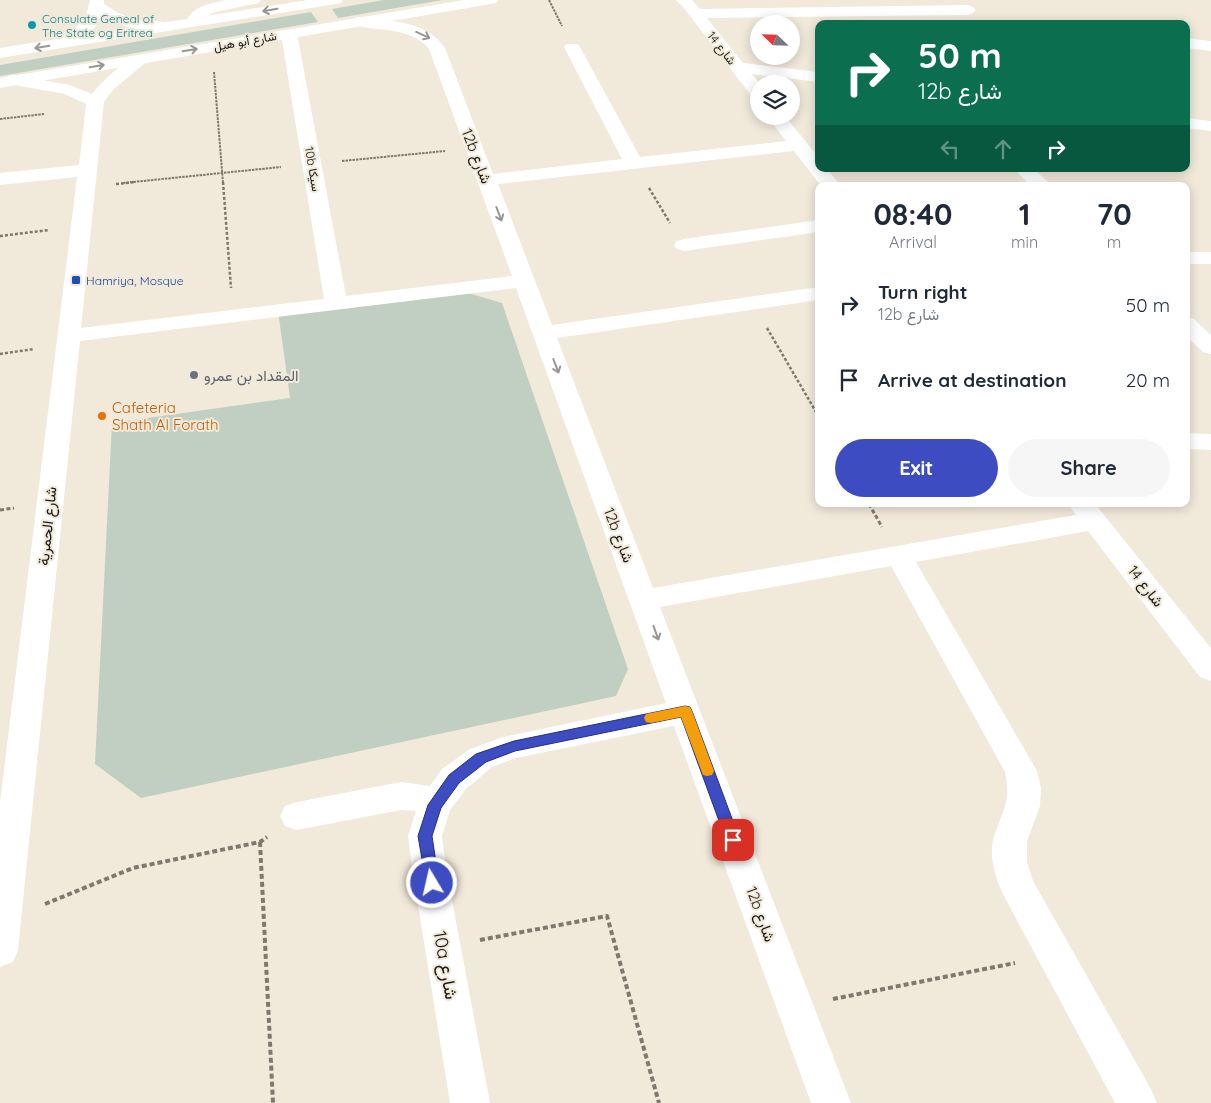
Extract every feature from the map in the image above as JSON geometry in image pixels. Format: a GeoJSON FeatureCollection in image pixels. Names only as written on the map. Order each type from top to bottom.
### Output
{"type":"FeatureCollection","features":[{"type":"Feature","properties":{"kind":"street"},"geometry":{"type":"LineString","coordinates":[[194,23],[196,16],[203,11],[214,7],[254,0]]}},
{"type":"Feature","properties":{"kind":"street","name":"شارع أبو هيل"},"geometry":{"type":"LineString","coordinates":[[0,53],[336,0]]}},
{"type":"Feature","properties":{"kind":"street","name":"شارع أبو هيل"},"geometry":{"type":"LineString","coordinates":[[7,81],[491,0]]}},
{"type":"Feature","properties":{"kind":"street"},"geometry":{"type":"LineString","coordinates":[[97,3],[115,18],[164,27]]}},
{"type":"Feature","properties":{"kind":"street"},"geometry":{"type":"LineString","coordinates":[[65,43],[78,36],[93,21],[97,13],[97,3]]}},
{"type":"Feature","properties":{"kind":"street"},"geometry":{"type":"LineString","coordinates":[[686,3],[966,11]]}},
{"type":"Feature","properties":{"kind":"street","name":"شارع 14"},"geometry":{"type":"LineString","coordinates":[[686,3],[750,83]]}},
{"type":"Feature","properties":{"kind":"street","name":"12b شارع"},"geometry":{"type":"LineString","coordinates":[[358,22],[407,29],[433,40],[832,1103]]}},
{"type":"Feature","properties":{"kind":"street","name":"10b سيكا"},"geometry":{"type":"LineString","coordinates":[[289,34],[336,303]]}},
{"type":"Feature","properties":{"kind":"street"},"geometry":{"type":"LineString","coordinates":[[1190,43],[1211,46]]}},
{"type":"Feature","properties":{"kind":"street"},"geometry":{"type":"LineString","coordinates":[[572,47],[634,164]]}},
{"type":"Feature","properties":{"kind":"street"},"geometry":{"type":"LineString","coordinates":[[7,81],[70,90],[95,102],[108,85],[142,59]]}},
{"type":"Feature","properties":{"kind":"street"},"geometry":{"type":"LineString","coordinates":[[737,67],[815,77]]}},
{"type":"Feature","properties":{"kind":"street"},"geometry":{"type":"LineString","coordinates":[[800,87],[815,83]]}},
{"type":"Feature","properties":{"kind":"street","name":"شارع الحمرية"},"geometry":{"type":"LineString","coordinates":[[0,950],[95,102]]}},
{"type":"Feature","properties":{"kind":"street"},"geometry":{"type":"LineString","coordinates":[[1190,123],[1211,126]]}},
{"type":"Feature","properties":{"kind":"street"},"geometry":{"type":"LineString","coordinates":[[783,125],[815,166]]}},
{"type":"Feature","properties":{"kind":"street"},"geometry":{"type":"LineString","coordinates":[[486,180],[798,145]]}},
{"type":"Feature","properties":{"kind":"street"},"geometry":{"type":"LineString","coordinates":[[0,179],[87,170]]}},
{"type":"Feature","properties":{"kind":"street"},"geometry":{"type":"LineString","coordinates":[[820,172],[828,182]]}},
{"type":"Feature","properties":{"kind":"street"},"geometry":{"type":"LineString","coordinates":[[1026,172],[1038,182]]}},
{"type":"Feature","properties":{"kind":"street"},"geometry":{"type":"LineString","coordinates":[[684,245],[815,227]]}},
{"type":"Feature","properties":{"kind":"street"},"geometry":{"type":"LineString","coordinates":[[1190,258],[1211,258]]}},
{"type":"Feature","properties":{"kind":"street"},"geometry":{"type":"LineString","coordinates":[[69,336],[524,281]]}},
{"type":"Feature","properties":{"kind":"street"},"geometry":{"type":"LineString","coordinates":[[544,333],[815,294]]}},
{"type":"Feature","properties":{"kind":"street"},"geometry":{"type":"LineString","coordinates":[[1190,328],[1211,347]]}},
{"type":"Feature","properties":{"kind":"street"},"geometry":{"type":"LineString","coordinates":[[1190,441],[1211,442]]}},
{"type":"Feature","properties":{"kind":"street"},"geometry":{"type":"LineString","coordinates":[[644,600],[898,555],[1088,512]]}},
{"type":"Feature","properties":{"kind":"street","name":"شارع 14"},"geometry":{"type":"LineString","coordinates":[[1088,512],[1211,668]]}},
{"type":"Feature","properties":{"kind":"street"},"geometry":{"type":"LineString","coordinates":[[898,555],[1021,770],[1025,788],[1023,806],[1010,841],[1010,862],[1016,885],[1137,1103]]}},
{"type":"Feature","properties":{"kind":"street","name":"10a شارع"},"geometry":{"type":"LineString","coordinates":[[470,1103],[425,836],[437,801],[454,779],[481,758],[514,746],[685,711]]}},
{"type":"Feature","properties":{"kind":"street"},"geometry":{"type":"LineString","coordinates":[[297,816],[401,796],[437,801]]}},
{"type":"Feature","properties":{"kind":"path"},"geometry":{"type":"LineString","coordinates":[[212,47],[233,316]]}},
{"type":"Feature","properties":{"kind":"path"},"geometry":{"type":"LineString","coordinates":[[0,236],[81,227]]}},
{"type":"Feature","properties":{"kind":"path"},"geometry":{"type":"LineString","coordinates":[[3,921],[133,868],[260,842],[297,816]]}},
{"type":"Feature","properties":{"kind":"path"},"geometry":{"type":"LineString","coordinates":[[260,842],[273,1103]]}},
{"type":"Feature","properties":{"kind":"path"},"geometry":{"type":"LineString","coordinates":[[443,947],[607,916],[659,1103]]}},
{"type":"Feature","properties":{"kind":"path"},"geometry":{"type":"LineString","coordinates":[[795,1007],[1054,955]]}},
{"type":"Feature","properties":{"kind":"green space"},"geometry":{"type":"Polygon","coordinates":[[[384,0],[442,0],[338,18],[332,9],[384,0]]]}},
{"type":"Feature","properties":{"kind":"green space"},"geometry":{"type":"Polygon","coordinates":[[[311,12],[318,22],[0,76],[0,65],[311,12]]]}},
{"type":"Feature","properties":{"kind":"green space"},"geometry":{"type":"Polygon","coordinates":[[[468,293],[502,303],[628,669],[616,696],[141,798],[95,764],[112,423],[290,398],[278,311],[468,293]]]}},
{"type":"Feature","properties":{"kind":"slow traffic"},"geometry":{"type":"LineString","coordinates":[[651,718],[685,711],[707,771]]}},
{"type":"Feature","properties":{"kind":"place","name":"Consulate Geneal of The State og Eritrea"},"geometry":{"type":"Point","coordinates":[32,25]}},
{"type":"Feature","properties":{"kind":"place","name":"Hamriya, Mosque"},"geometry":{"type":"Point","coordinates":[76,280]}},
{"type":"Feature","properties":{"kind":"place","name":"المقداد بن عمرو"},"geometry":{"type":"Point","coordinates":[194,375]}},
{"type":"Feature","properties":{"kind":"place","name":"Cafeteria Shath Al Forath"},"geometry":{"type":"Point","coordinates":[102,416]}},
{"type":"Feature","properties":{"kind":"route"},"geometry":{"type":"LineString","coordinates":[[432,883],[425,836],[435,805],[454,779],[481,758],[514,746],[685,711],[733,840]]}}]}
